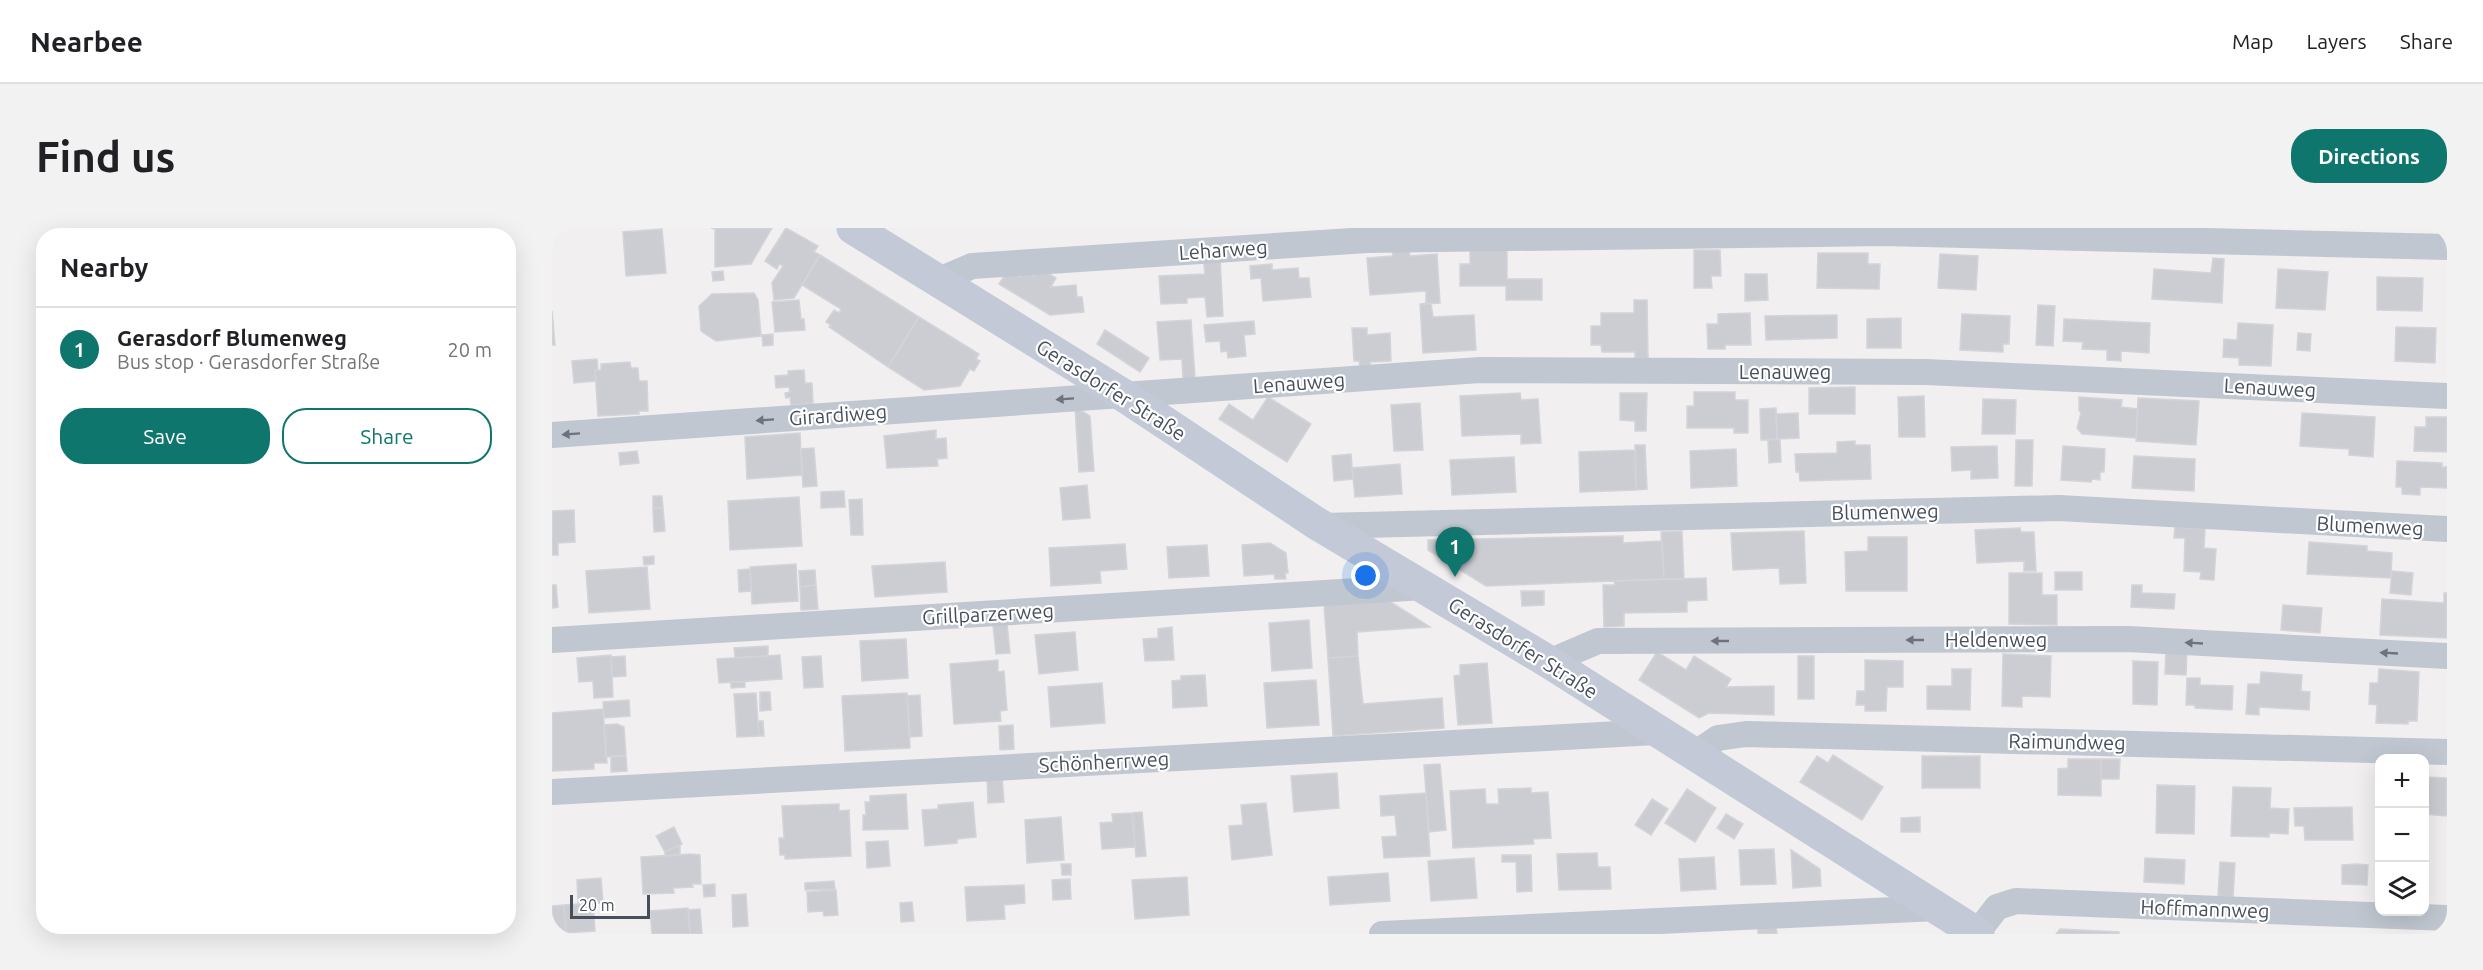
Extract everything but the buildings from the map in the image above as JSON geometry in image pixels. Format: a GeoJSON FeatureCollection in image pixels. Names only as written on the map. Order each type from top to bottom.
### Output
{"type":"FeatureCollection","features":[{"type":"Feature","properties":{"kind":"main road","name":"Gerasdorfer Straße"},"geometry":{"type":"LineString","coordinates":[[854,228],[1123,395],[1322,526],[1548,662],[1978,934]]}},
{"type":"Feature","properties":{"kind":"street","name":"Leharweg"},"geometry":{"type":"LineString","coordinates":[[937,281],[972,267],[1367,240],[1884,233],[2447,247]]}},
{"type":"Feature","properties":{"kind":"street","name":"Lenauweg"},"geometry":{"type":"LineString","coordinates":[[1123,395],[1480,370],[1926,372],[2447,396]]}},
{"type":"Feature","properties":{"kind":"street","name":"Girardiweg"},"geometry":{"type":"LineString","coordinates":[[552,435],[1123,395]]}},
{"type":"Feature","properties":{"kind":"street","name":"Blumenweg"},"geometry":{"type":"LineString","coordinates":[[1322,526],[2059,508],[2447,529]]}},
{"type":"Feature","properties":{"kind":"street","name":"Grillparzerweg"},"geometry":{"type":"LineString","coordinates":[[552,640],[1424,587]]}},
{"type":"Feature","properties":{"kind":"street","name":"Heldenweg"},"geometry":{"type":"LineString","coordinates":[[1548,662],[1598,641],[2128,639],[2447,656]]}},
{"type":"Feature","properties":{"kind":"street","name":"Schönherrweg"},"geometry":{"type":"LineString","coordinates":[[552,792],[1656,732]]}},
{"type":"Feature","properties":{"kind":"street","name":"Raimundweg"},"geometry":{"type":"LineString","coordinates":[[1693,755],[1718,738],[1746,734],[2447,752]]}},
{"type":"Feature","properties":{"kind":"street","name":"Hoffmannweg"},"geometry":{"type":"LineString","coordinates":[[1978,934],[1997,906],[2016,901],[2447,918]]}},
{"type":"Feature","properties":{"kind":"street"},"geometry":{"type":"LineString","coordinates":[[1382,934],[1937,908]]}},
{"type":"Feature","properties":{"kind":"place","name":"Gerasdorf Blumenweg"},"geometry":{"type":"Point","coordinates":[1455,577]}}]}
